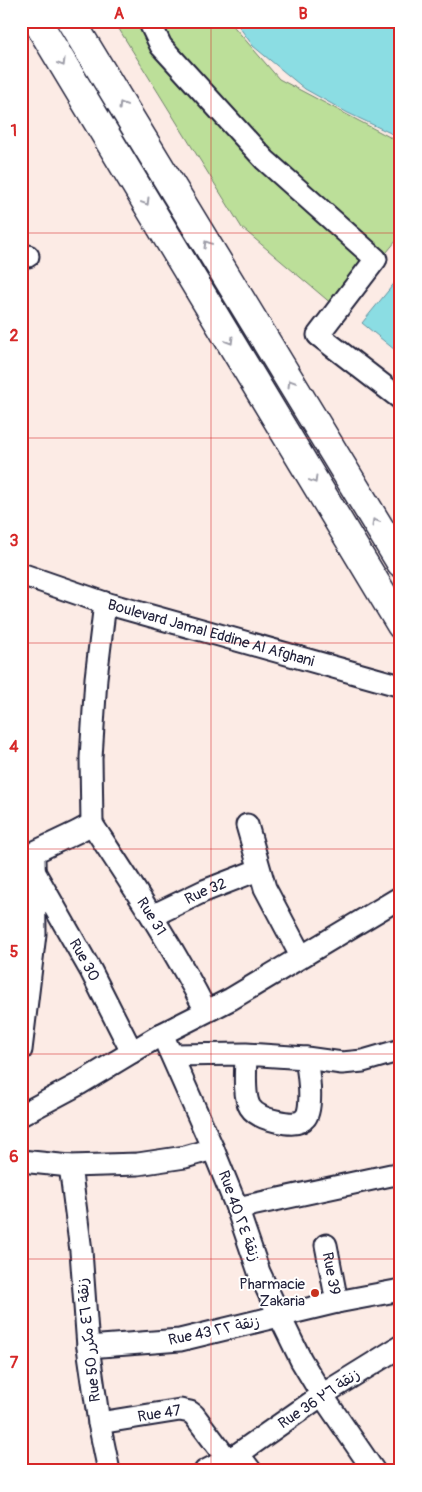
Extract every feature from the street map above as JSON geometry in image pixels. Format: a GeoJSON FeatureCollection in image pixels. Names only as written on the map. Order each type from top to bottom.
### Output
{"type":"FeatureCollection","features":[{"type":"Feature","properties":{"kind":"main road"},"geometry":{"type":"LineString","coordinates":[[37,21],[401,625]]}},
{"type":"Feature","properties":{"kind":"main road"},"geometry":{"type":"LineString","coordinates":[[71,21],[401,563]]}},
{"type":"Feature","properties":{"kind":"street"},"geometry":{"type":"LineString","coordinates":[[148,21],[161,46],[265,160],[376,259],[318,335],[401,399]]}},
{"type":"Feature","properties":{"kind":"street","name":"Boulevard Jamal Eddine Al Afghani"},"geometry":{"type":"LineString","coordinates":[[21,574],[105,603],[401,686]]}},
{"type":"Feature","properties":{"kind":"street"},"geometry":{"type":"LineString","coordinates":[[21,1050],[33,857],[35,852],[92,824],[90,758],[96,678],[105,603]]}},
{"type":"Feature","properties":{"kind":"street","name":"Rue 31"},"geometry":{"type":"LineString","coordinates":[[92,824],[152,916],[187,974],[206,1011]]}},
{"type":"Feature","properties":{"kind":"street"},"geometry":{"type":"LineString","coordinates":[[247,825],[258,870],[265,888],[301,956]]}},
{"type":"Feature","properties":{"kind":"street","name":"Rue 30"},"geometry":{"type":"LineString","coordinates":[[33,870],[91,971],[132,1052]]}},
{"type":"Feature","properties":{"kind":"street","name":"Rue 32"},"geometry":{"type":"LineString","coordinates":[[152,916],[204,891],[258,870]]}},
{"type":"Feature","properties":{"kind":"street"},"geometry":{"type":"LineString","coordinates":[[21,1114],[79,1084],[162,1034],[231,998],[401,897]]}},
{"type":"Feature","properties":{"kind":"street","name":"Rue 40 زنقة ٢٤"},"geometry":{"type":"LineString","coordinates":[[162,1034],[213,1149],[237,1208],[259,1272],[280,1317],[301,1360],[322,1395],[374,1471]]}},
{"type":"Feature","properties":{"kind":"street"},"geometry":{"type":"LineString","coordinates":[[172,1055],[246,1054],[342,1062],[363,1061],[401,1050]]}},
{"type":"Feature","properties":{"kind":"street"},"geometry":{"type":"LineString","coordinates":[[246,1054],[246,1094],[250,1107],[264,1118],[285,1123],[296,1123],[305,1120],[308,1115],[310,1085],[306,1058]]}},
{"type":"Feature","properties":{"kind":"street"},"geometry":{"type":"LineString","coordinates":[[21,1161],[70,1166],[138,1164],[185,1157],[213,1149]]}},
{"type":"Feature","properties":{"kind":"street","name":"Rue 50 زنقة ٤٦ مكرر"},"geometry":{"type":"LineString","coordinates":[[70,1166],[76,1209],[88,1347],[99,1423],[109,1471]]}},
{"type":"Feature","properties":{"kind":"street"},"geometry":{"type":"LineString","coordinates":[[237,1208],[401,1174]]}},
{"type":"Feature","properties":{"kind":"street","name":"Rue 39"},"geometry":{"type":"LineString","coordinates":[[326,1245],[337,1302]]}},
{"type":"Feature","properties":{"kind":"street","name":"Rue 43 زنقة ٢٢"},"geometry":{"type":"LineString","coordinates":[[88,1347],[180,1340],[337,1302],[401,1290]]}},
{"type":"Feature","properties":{"kind":"street","name":"Rue 36 زنقة ٣٦"},"geometry":{"type":"LineString","coordinates":[[205,1471],[232,1456],[322,1395],[401,1346]]}},
{"type":"Feature","properties":{"kind":"street","name":"Rue 47"},"geometry":{"type":"LineString","coordinates":[[99,1423],[180,1410],[188,1411],[232,1456]]}},
{"type":"Feature","properties":{"kind":"street"},"geometry":{"type":"LineString","coordinates":[[232,1456],[251,1471]]}},
{"type":"Feature","properties":{"kind":"green space"},"geometry":{"type":"Polygon","coordinates":[[[114,21],[229,21],[279,79],[401,143],[401,235],[339,310],[242,228],[114,21]]]}},
{"type":"Feature","properties":{"kind":"water"},"geometry":{"type":"Polygon","coordinates":[[[235,21],[401,21],[401,138],[348,113],[305,89],[253,46],[235,21]]]}},
{"type":"Feature","properties":{"kind":"water"},"geometry":{"type":"Polygon","coordinates":[[[401,275],[401,355],[362,323],[401,275]]]}},
{"type":"Feature","properties":{"kind":"place","name":"Pharmacie Zakaria"},"geometry":{"type":"Point","coordinates":[315,1293]}}]}
